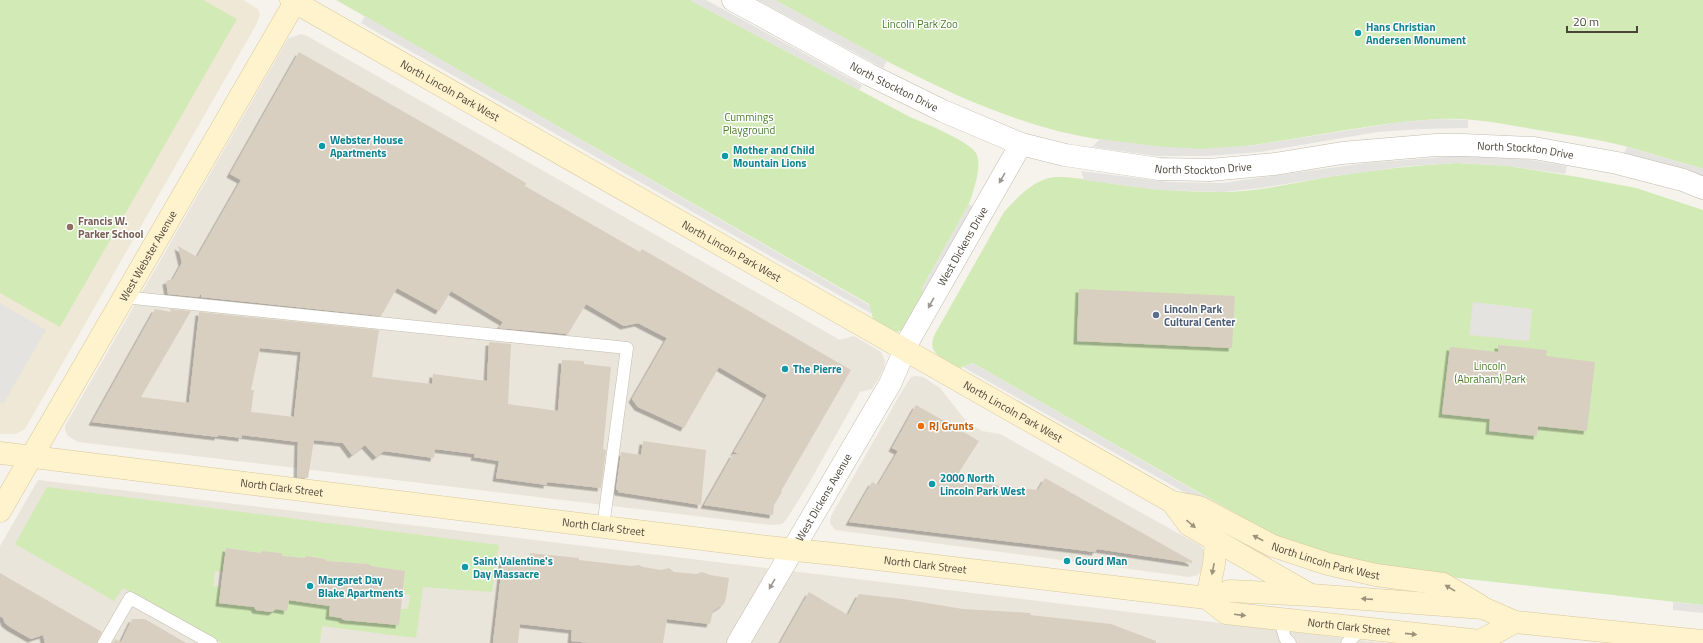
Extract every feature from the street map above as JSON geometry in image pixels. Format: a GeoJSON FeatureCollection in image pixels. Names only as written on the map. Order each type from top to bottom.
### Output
{"type":"FeatureCollection","features":[{"type":"Feature","properties":{"kind":"street","name":"North Stockton Drive"},"geometry":{"type":"LineString","coordinates":[[733,0],[898,90],[955,117],[1021,144],[1065,154],[1159,169],[1210,170],[1276,164],[1342,153],[1463,144],[1534,148],[1617,163],[1683,180],[1703,188]]}},
{"type":"Feature","properties":{"kind":"street","name":"West Webster Avenue"},"geometry":{"type":"LineString","coordinates":[[0,511],[294,1]]}},
{"type":"Feature","properties":{"kind":"street","name":"North Lincoln Park West"},"geometry":{"type":"LineString","coordinates":[[294,1],[1172,502],[1199,508],[1273,546],[1328,564],[1376,575],[1443,584],[1483,608]]}},
{"type":"Feature","properties":{"kind":"street","name":"West Dickens Drive"},"geometry":{"type":"LineString","coordinates":[[905,350],[910,338],[1021,144]]}},
{"type":"Feature","properties":{"kind":"street","name":"West Dickens Avenue"},"geometry":{"type":"LineString","coordinates":[[738,643],[890,384],[905,350]]}},
{"type":"Feature","properties":{"kind":"street","name":"North Clark Street"},"geometry":{"type":"LineString","coordinates":[[0,453],[792,550],[1207,598],[1230,591],[1311,595],[1483,608],[1514,632]]}},
{"type":"Feature","properties":{"kind":"street","name":"North Lincoln Park West"},"geometry":{"type":"LineString","coordinates":[[1172,502],[1189,525],[1311,595],[1355,636]]}},
{"type":"Feature","properties":{"kind":"street"},"geometry":{"type":"LineString","coordinates":[[1207,598],[1214,564],[1216,540]]}},
{"type":"Feature","properties":{"kind":"street","name":"North Clark Street"},"geometry":{"type":"LineString","coordinates":[[1207,598],[1226,613],[1280,620],[1355,636],[1480,641],[1514,632],[1703,641]]}},
{"type":"Feature","properties":{"kind":"lane"},"geometry":{"type":"LineString","coordinates":[[123,297],[627,348],[603,527]]}},
{"type":"Feature","properties":{"kind":"lane"},"geometry":{"type":"LineString","coordinates":[[104,643],[130,598],[211,643]]}},
{"type":"Feature","properties":{"kind":"lane"},"geometry":{"type":"LineString","coordinates":[[1280,620],[1285,638],[1290,643]]}},
{"type":"Feature","properties":{"kind":"shaded area","name":"Francis W. Parker School"},"geometry":{"type":"Polygon","coordinates":[[[0,0],[243,0],[258,9],[260,15],[256,25],[25,429],[16,434],[0,434],[0,0]]]}},
{"type":"Feature","properties":{"kind":"shaded area"},"geometry":{"type":"Polygon","coordinates":[[[690,0],[706,0],[862,85],[859,90],[690,0]]]}},
{"type":"Feature","properties":{"kind":"shaded area"},"geometry":{"type":"Polygon","coordinates":[[[758,0],[775,0],[887,61],[883,68],[758,0]]]}},
{"type":"Feature","properties":{"kind":"shaded area"},"geometry":{"type":"Polygon","coordinates":[[[365,16],[869,305],[872,314],[361,23],[365,16]]]}},
{"type":"Feature","properties":{"kind":"shaded area"},"geometry":{"type":"Polygon","coordinates":[[[301,34],[307,36],[840,340],[854,336],[881,352],[885,361],[884,368],[879,378],[872,389],[860,392],[808,485],[782,524],[771,525],[78,442],[68,436],[65,426],[286,42],[289,38],[301,34]]]}},
{"type":"Feature","properties":{"kind":"shaded area"},"geometry":{"type":"Polygon","coordinates":[[[1438,119],[1468,120],[1468,128],[1377,132],[1260,152],[1209,156],[1156,156],[1092,147],[1100,139],[1155,146],[1199,149],[1255,145],[1401,122],[1438,119]]]}},
{"type":"Feature","properties":{"kind":"shaded area"},"geometry":{"type":"Polygon","coordinates":[[[1627,147],[1703,169],[1703,176],[1624,153],[1627,147]]]}},
{"type":"Feature","properties":{"kind":"shaded area"},"geometry":{"type":"Polygon","coordinates":[[[1471,155],[1514,157],[1567,166],[1565,174],[1509,166],[1457,163],[1409,166],[1261,188],[1222,192],[1158,190],[1084,180],[1081,171],[1169,182],[1222,183],[1366,163],[1471,155]]]}},
{"type":"Feature","properties":{"kind":"shaded area"},"geometry":{"type":"Polygon","coordinates":[[[969,204],[977,209],[925,299],[922,288],[969,204]]]}},
{"type":"Feature","properties":{"kind":"shaded area"},"geometry":{"type":"Polygon","coordinates":[[[1473,302],[1532,309],[1529,341],[1469,335],[1473,302]]]}},
{"type":"Feature","properties":{"kind":"shaded area"},"geometry":{"type":"Polygon","coordinates":[[[0,303],[46,330],[3,404],[0,402],[0,303]]]}},
{"type":"Feature","properties":{"kind":"shaded area"},"geometry":{"type":"Polygon","coordinates":[[[973,363],[1215,502],[1212,508],[963,367],[973,363]]]}},
{"type":"Feature","properties":{"kind":"shaded area"},"geometry":{"type":"Polygon","coordinates":[[[911,377],[923,377],[940,388],[966,421],[982,431],[1000,434],[1201,546],[1204,552],[1205,567],[1198,575],[1189,577],[835,530],[830,523],[831,516],[902,391],[911,377]]]}},
{"type":"Feature","properties":{"kind":"shaded area"},"geometry":{"type":"Polygon","coordinates":[[[38,480],[1385,643],[0,643],[0,546],[38,480]]]}},
{"type":"Feature","properties":{"kind":"shaded area"},"geometry":{"type":"Polygon","coordinates":[[[1673,602],[1703,605],[1703,613],[1673,610],[1673,602]]]}},
{"type":"Feature","properties":{"kind":"green space","name":"Francis W. Parker School"},"geometry":{"type":"Polygon","coordinates":[[[0,0],[203,0],[237,19],[60,327],[0,293],[0,0]]]}},
{"type":"Feature","properties":{"kind":"green space","name":"Cummings Playground"},"geometry":{"type":"Polygon","coordinates":[[[336,0],[690,0],[910,117],[965,143],[972,148],[978,158],[978,171],[975,186],[969,204],[922,288],[925,299],[912,321],[903,330],[898,332],[893,331],[873,319],[869,304],[336,0]]]}},
{"type":"Feature","properties":{"kind":"green space","name":"Lincoln Park Zoo"},"geometry":{"type":"Polygon","coordinates":[[[775,0],[1703,0],[1703,169],[1628,147],[1583,137],[1501,123],[1462,119],[1437,119],[1401,122],[1256,145],[1220,149],[1157,147],[1099,140],[1043,127],[973,102],[906,71],[775,0]]]}},
{"type":"Feature","properties":{"kind":"green space","name":"Lincoln (Abraham) Park"},"geometry":{"type":"Polygon","coordinates":[[[1457,163],[1509,166],[1636,188],[1703,210],[1703,605],[1396,571],[1330,556],[1280,537],[1254,524],[973,363],[960,368],[942,358],[937,354],[932,346],[936,332],[1004,212],[1024,192],[1042,180],[1063,177],[1168,190],[1234,192],[1263,189],[1334,176],[1411,166],[1457,163]]]}},
{"type":"Feature","properties":{"kind":"green space"},"geometry":{"type":"Polygon","coordinates":[[[47,487],[499,545],[492,592],[423,587],[416,638],[322,626],[320,643],[222,643],[123,588],[114,601],[15,544],[47,487]],[[226,548],[222,572],[215,571],[213,586],[221,587],[219,603],[254,607],[256,610],[272,612],[276,609],[287,611],[289,600],[330,606],[344,620],[398,625],[401,609],[408,609],[410,595],[403,594],[405,571],[371,566],[369,564],[327,561],[325,559],[306,556],[305,558],[283,556],[281,553],[262,551],[260,553],[226,548]]]}},
{"type":"Feature","properties":{"kind":"building"},"geometry":{"type":"Polygon","coordinates":[[[299,52],[476,153],[526,183],[525,186],[640,252],[642,249],[851,370],[781,491],[782,492],[774,505],[773,515],[704,505],[733,454],[740,455],[734,452],[767,395],[719,367],[684,428],[638,407],[632,399],[667,338],[638,323],[624,326],[586,304],[568,334],[499,328],[503,322],[451,291],[439,311],[397,288],[381,316],[201,297],[201,293],[199,297],[168,294],[166,281],[173,279],[182,263],[178,246],[197,257],[241,180],[230,174],[299,52]]]}},
{"type":"Feature","properties":{"kind":"building","name":"Lincoln Park Cultural Center"},"geometry":{"type":"Polygon","coordinates":[[[1079,289],[1235,296],[1232,348],[1077,341],[1079,289]]]}},
{"type":"Feature","properties":{"kind":"building"},"geometry":{"type":"Polygon","coordinates":[[[155,309],[171,312],[170,309],[191,311],[141,397],[189,403],[199,312],[379,330],[372,377],[432,384],[433,374],[487,381],[489,343],[511,344],[508,404],[558,411],[562,360],[584,361],[584,364],[611,367],[603,449],[606,450],[601,488],[547,482],[547,485],[496,478],[499,461],[474,457],[475,454],[435,449],[434,458],[384,451],[376,457],[365,445],[352,455],[343,443],[314,440],[308,478],[297,477],[298,442],[242,435],[242,438],[218,435],[218,437],[92,422],[155,309]],[[260,348],[251,390],[254,390],[251,412],[294,417],[301,352],[260,348]]]}},
{"type":"Feature","properties":{"kind":"building"},"geometry":{"type":"Polygon","coordinates":[[[1498,345],[1547,350],[1546,356],[1595,362],[1587,431],[1538,426],[1537,436],[1489,431],[1490,419],[1442,414],[1450,347],[1498,352],[1498,345]]]}},
{"type":"Feature","properties":{"kind":"building","name":"2000 North Lincoln Park West"},"geometry":{"type":"Polygon","coordinates":[[[916,405],[979,441],[954,480],[1038,490],[1045,478],[1192,561],[1192,563],[1097,549],[1095,552],[849,522],[872,482],[878,485],[898,451],[892,448],[916,405]]]}},
{"type":"Feature","properties":{"kind":"building"},"geometry":{"type":"Polygon","coordinates":[[[643,441],[706,450],[701,505],[618,492],[618,490],[616,490],[621,452],[641,455],[643,441]]]}},
{"type":"Feature","properties":{"kind":"building","name":"Margaret Day Blake Apartments"},"geometry":{"type":"Polygon","coordinates":[[[226,548],[260,553],[262,551],[281,553],[283,556],[305,558],[306,556],[325,559],[327,561],[369,564],[371,566],[405,571],[399,625],[344,620],[329,616],[330,606],[289,600],[287,611],[276,609],[272,612],[256,610],[254,607],[219,603],[226,548]]]}},
{"type":"Feature","properties":{"kind":"building"},"geometry":{"type":"Polygon","coordinates":[[[530,553],[579,558],[579,560],[631,566],[639,565],[661,570],[669,568],[674,572],[696,574],[702,572],[729,578],[726,598],[724,604],[713,611],[710,624],[667,619],[663,643],[591,643],[571,641],[572,630],[520,624],[518,643],[493,643],[503,557],[530,560],[530,553]]]}},
{"type":"Feature","properties":{"kind":"building"},"geometry":{"type":"Polygon","coordinates":[[[0,573],[102,632],[97,643],[45,643],[43,635],[31,639],[10,627],[0,616],[0,573]]]}},
{"type":"Feature","properties":{"kind":"building"},"geometry":{"type":"Polygon","coordinates":[[[809,592],[848,615],[859,594],[903,599],[963,609],[1031,613],[1030,615],[1111,624],[1156,641],[1156,643],[780,643],[809,592]]]}},
{"type":"Feature","properties":{"kind":"building"},"geometry":{"type":"Polygon","coordinates":[[[132,619],[145,619],[186,643],[113,643],[115,639],[121,642],[132,619]]]}},
{"type":"Feature","properties":{"kind":"place","name":"Hans Christian Andersen Monument"},"geometry":{"type":"Point","coordinates":[1358,33]}},
{"type":"Feature","properties":{"kind":"place","name":"Webster House Apartments"},"geometry":{"type":"Point","coordinates":[322,146]}},
{"type":"Feature","properties":{"kind":"place","name":"Mother and Child Mountain Lions"},"geometry":{"type":"Point","coordinates":[725,156]}},
{"type":"Feature","properties":{"kind":"place","name":"Francis W. Parker School"},"geometry":{"type":"Point","coordinates":[70,227]}},
{"type":"Feature","properties":{"kind":"place","name":"Lincoln Park Cultural Center"},"geometry":{"type":"Point","coordinates":[1156,315]}},
{"type":"Feature","properties":{"kind":"place","name":"The Pierre"},"geometry":{"type":"Point","coordinates":[785,369]}},
{"type":"Feature","properties":{"kind":"place","name":"RJ Grunts"},"geometry":{"type":"Point","coordinates":[921,426]}},
{"type":"Feature","properties":{"kind":"place","name":"2000 North Lincoln Park West"},"geometry":{"type":"Point","coordinates":[932,484]}},
{"type":"Feature","properties":{"kind":"place","name":"Gourd Man"},"geometry":{"type":"Point","coordinates":[1067,561]}},
{"type":"Feature","properties":{"kind":"place","name":"Saint Valentine's Day Massacre"},"geometry":{"type":"Point","coordinates":[465,567]}},
{"type":"Feature","properties":{"kind":"place","name":"Margaret Day Blake Apartments"},"geometry":{"type":"Point","coordinates":[310,586]}}]}
